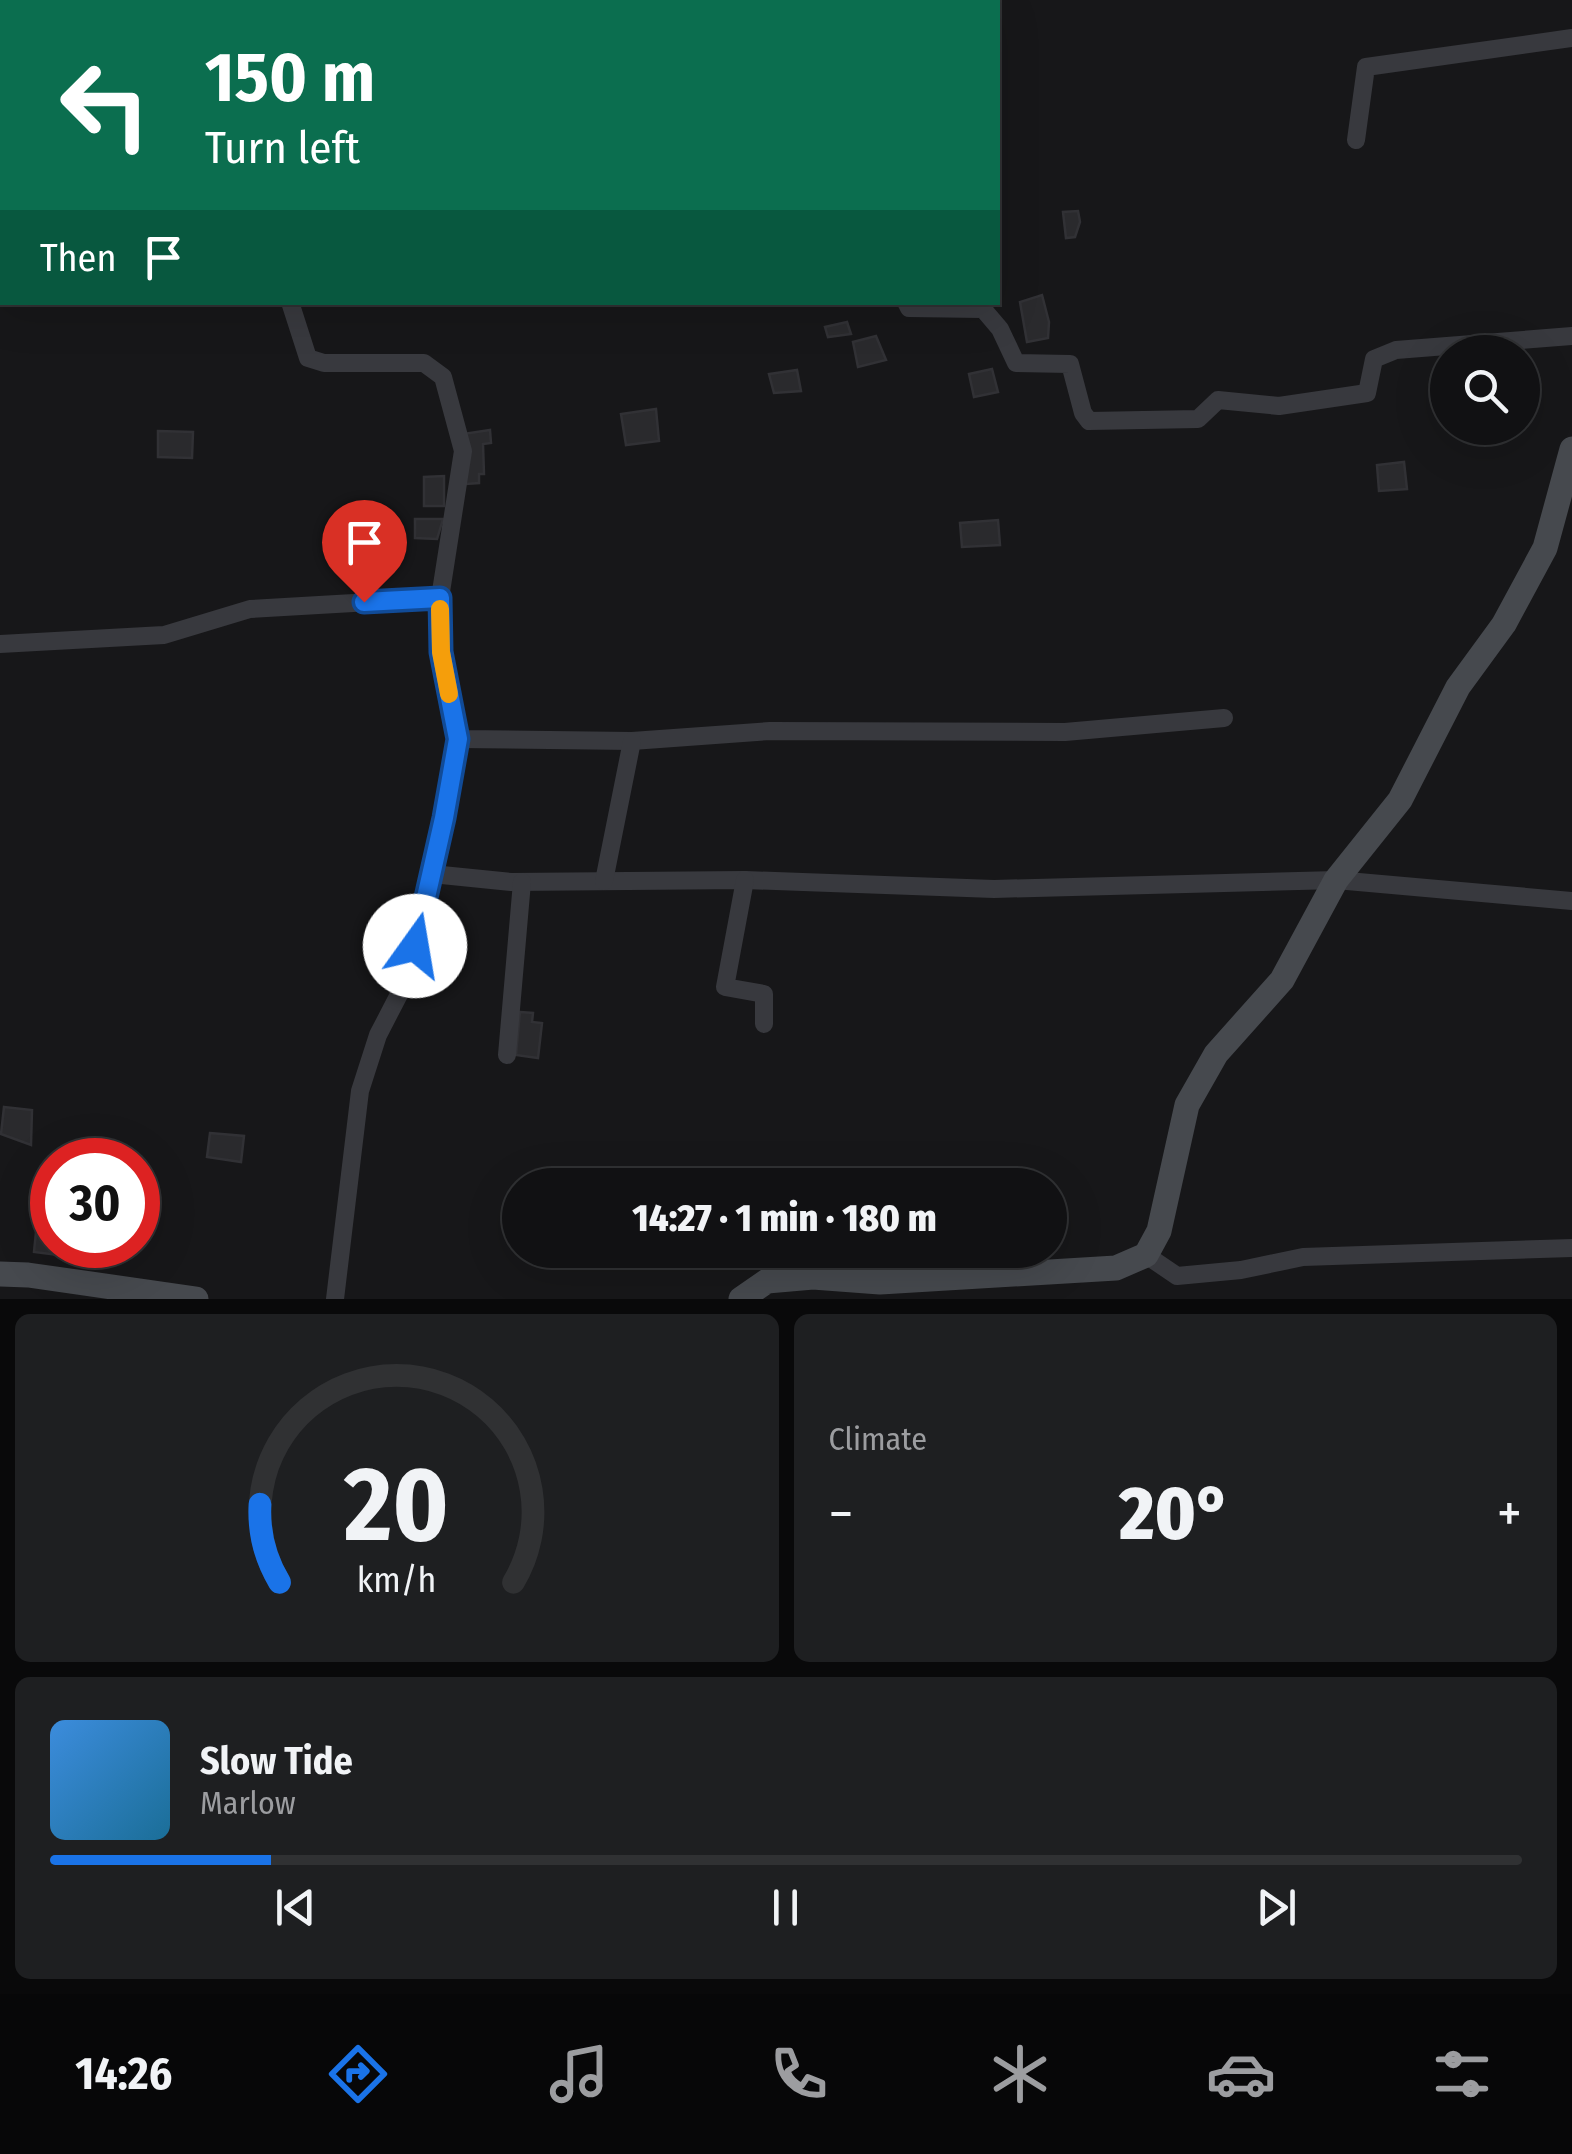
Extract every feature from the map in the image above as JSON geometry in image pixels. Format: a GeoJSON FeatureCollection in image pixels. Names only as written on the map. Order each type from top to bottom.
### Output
{"type":"FeatureCollection","features":[{"type":"Feature","properties":{"kind":"street"},"geometry":{"type":"LineString","coordinates":[[1356,140],[1366,67],[1572,38]]}},
{"type":"Feature","properties":{"kind":"street"},"geometry":{"type":"LineString","coordinates":[[291,305],[308,358],[324,364],[424,363],[443,377],[462,452],[440,598],[441,652],[458,739],[407,980],[378,1035],[360,1091],[335,1299]]}},
{"type":"Feature","properties":{"kind":"street"},"geometry":{"type":"LineString","coordinates":[[908,305],[983,309],[1000,330],[1016,363],[1070,364],[1083,413],[1090,421],[1198,420],[1218,400],[1279,406],[1367,393],[1374,360],[1396,350],[1572,336]]}},
{"type":"Feature","properties":{"kind":"street"},"geometry":{"type":"LineString","coordinates":[[740,1299],[767,1281],[813,1277],[880,1282],[1116,1268],[1146,1254],[1159,1231],[1187,1105],[1216,1054],[1282,980],[1336,880],[1400,800],[1458,688],[1504,624],[1545,548],[1572,450]]}},
{"type":"Feature","properties":{"kind":"street"},"geometry":{"type":"LineString","coordinates":[[0,644],[164,634],[250,609],[440,598]]}},
{"type":"Feature","properties":{"kind":"street"},"geometry":{"type":"LineString","coordinates":[[458,739],[632,741],[770,731],[1065,732],[1224,718]]}},
{"type":"Feature","properties":{"kind":"street"},"geometry":{"type":"LineString","coordinates":[[604,881],[632,741]]}},
{"type":"Feature","properties":{"kind":"street"},"geometry":{"type":"LineString","coordinates":[[432,874],[522,882],[745,880],[994,888],[1336,880],[1572,901]]}},
{"type":"Feature","properties":{"kind":"street"},"geometry":{"type":"LineString","coordinates":[[745,880],[725,988],[764,994],[764,1024]]}},
{"type":"Feature","properties":{"kind":"street"},"geometry":{"type":"LineString","coordinates":[[507,1055],[522,882]]}},
{"type":"Feature","properties":{"kind":"street"},"geometry":{"type":"LineString","coordinates":[[1146,1254],[1177,1276],[1241,1270],[1303,1257],[1572,1248]]}},
{"type":"Feature","properties":{"kind":"street"},"geometry":{"type":"LineString","coordinates":[[0,1274],[196,1299]]}},
{"type":"Feature","properties":{"kind":"building"},"geometry":{"type":"Polygon","coordinates":[[[1078,211],[1080,222],[1075,237],[1066,238],[1063,212],[1078,211]]]}},
{"type":"Feature","properties":{"kind":"building"},"geometry":{"type":"Polygon","coordinates":[[[1042,295],[1049,322],[1048,338],[1027,342],[1020,302],[1042,295]]]}},
{"type":"Feature","properties":{"kind":"building"},"geometry":{"type":"Polygon","coordinates":[[[847,322],[851,334],[828,337],[825,327],[847,322]]]}},
{"type":"Feature","properties":{"kind":"building"},"geometry":{"type":"Polygon","coordinates":[[[876,336],[886,360],[858,367],[853,342],[876,336]]]}},
{"type":"Feature","properties":{"kind":"building"},"geometry":{"type":"Polygon","coordinates":[[[992,369],[998,392],[974,397],[969,374],[992,369]]]}},
{"type":"Feature","properties":{"kind":"building"},"geometry":{"type":"Polygon","coordinates":[[[797,370],[801,391],[774,393],[769,374],[797,370]]]}},
{"type":"Feature","properties":{"kind":"building"},"geometry":{"type":"Polygon","coordinates":[[[656,409],[659,441],[626,445],[621,414],[656,409]]]}},
{"type":"Feature","properties":{"kind":"building"},"geometry":{"type":"Polygon","coordinates":[[[490,430],[491,443],[483,444],[484,474],[479,474],[479,483],[466,484],[463,434],[490,430]]]}},
{"type":"Feature","properties":{"kind":"building"},"geometry":{"type":"Polygon","coordinates":[[[158,431],[193,432],[192,458],[158,457],[158,431]]]}},
{"type":"Feature","properties":{"kind":"building"},"geometry":{"type":"Polygon","coordinates":[[[1404,462],[1407,489],[1379,491],[1377,465],[1404,462]]]}},
{"type":"Feature","properties":{"kind":"building"},"geometry":{"type":"Polygon","coordinates":[[[444,476],[444,506],[424,506],[424,477],[444,476]]]}},
{"type":"Feature","properties":{"kind":"building"},"geometry":{"type":"Polygon","coordinates":[[[415,519],[443,519],[437,539],[415,538],[415,519]]]}},
{"type":"Feature","properties":{"kind":"building"},"geometry":{"type":"Polygon","coordinates":[[[998,520],[1000,545],[962,547],[960,523],[998,520]]]}},
{"type":"Feature","properties":{"kind":"building"},"geometry":{"type":"Polygon","coordinates":[[[520,1012],[533,1013],[532,1022],[542,1023],[538,1058],[516,1055],[520,1012]]]}},
{"type":"Feature","properties":{"kind":"building"},"geometry":{"type":"Polygon","coordinates":[[[4,1107],[32,1110],[30,1145],[1,1134],[4,1107]]]}},
{"type":"Feature","properties":{"kind":"building"},"geometry":{"type":"Polygon","coordinates":[[[210,1133],[244,1136],[241,1162],[207,1157],[210,1133]]]}},
{"type":"Feature","properties":{"kind":"slow traffic"},"geometry":{"type":"LineString","coordinates":[[440,609],[441,652],[449,694]]}},
{"type":"Feature","properties":{"kind":"route"},"geometry":{"type":"LineString","coordinates":[[364,602],[440,598],[441,652],[458,739],[415,946]]}}]}
